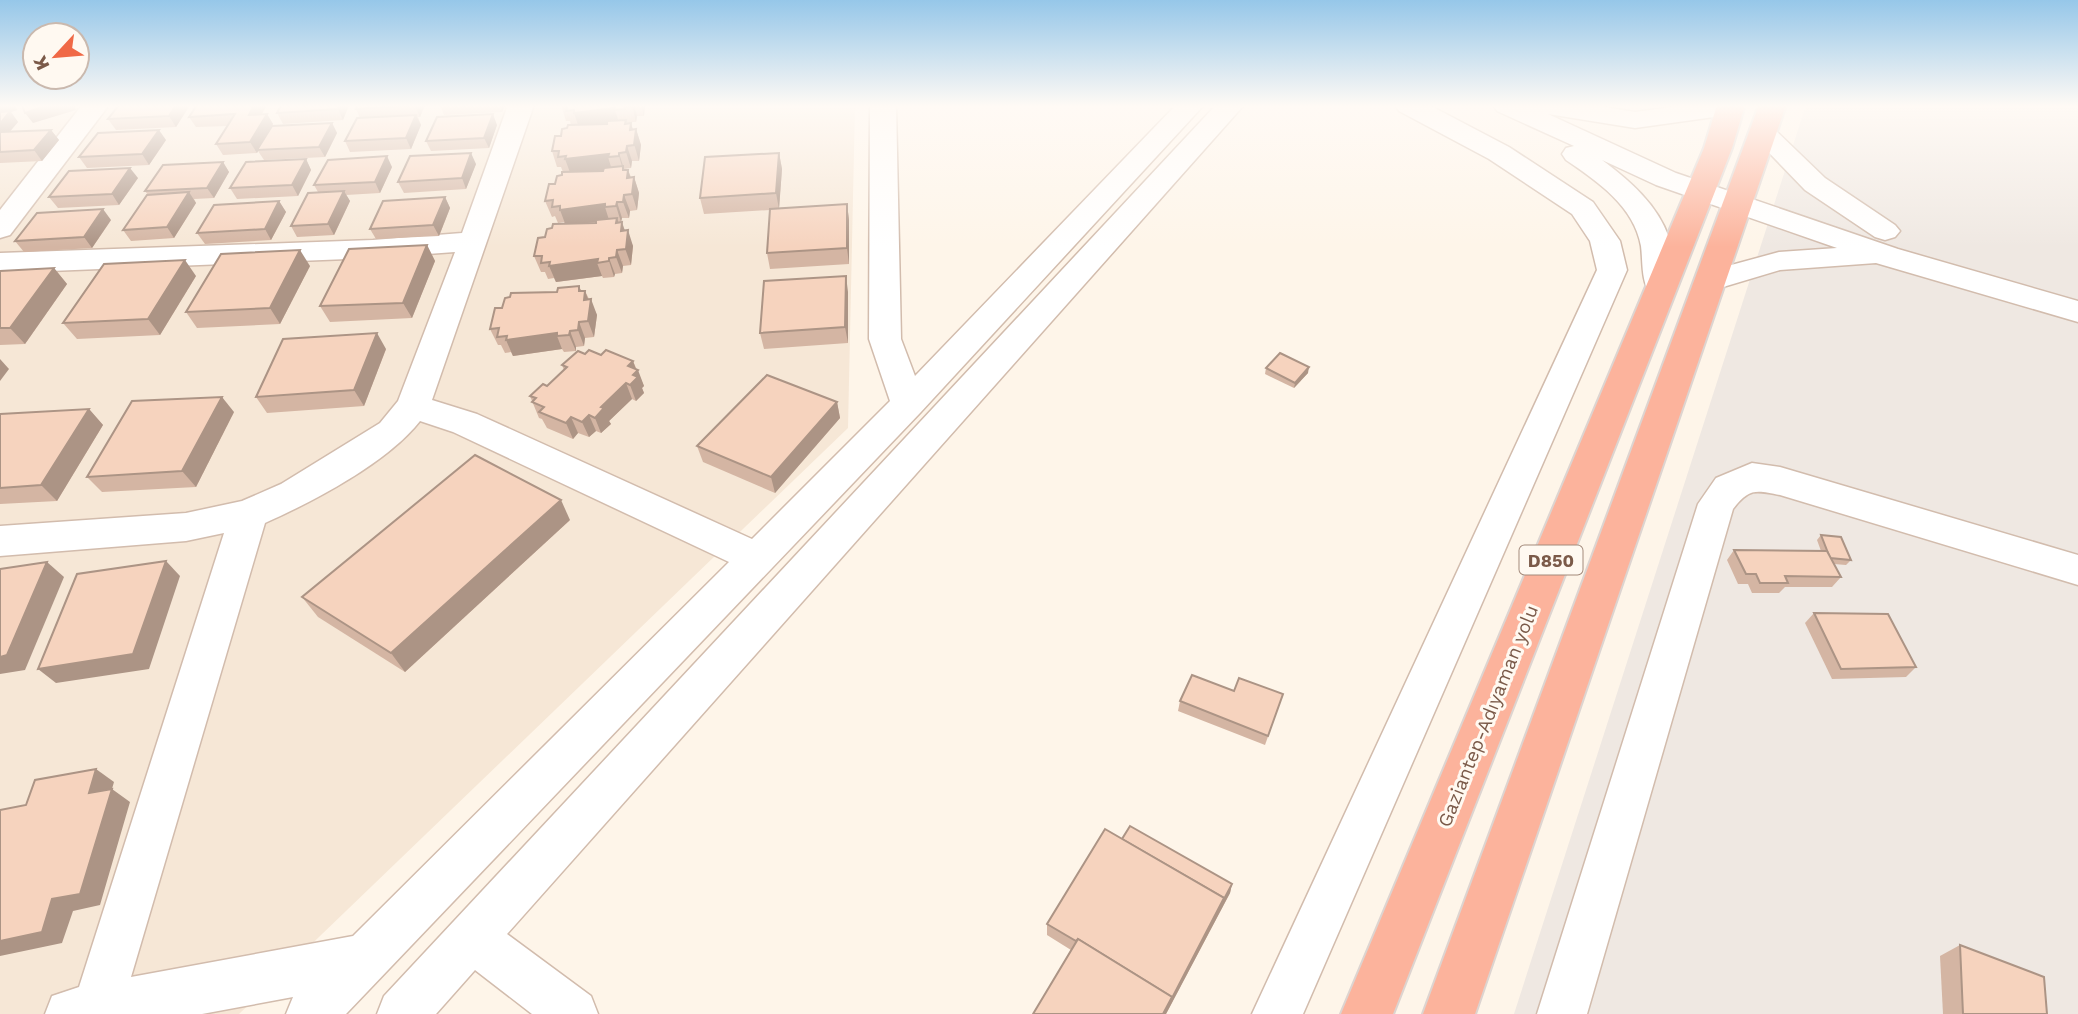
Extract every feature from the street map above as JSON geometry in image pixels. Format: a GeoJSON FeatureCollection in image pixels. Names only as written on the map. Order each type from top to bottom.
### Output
{"type":"FeatureCollection","features":[{"type":"Feature","properties":{"kind":"highway","name":"Gaziantep-Adıyaman yolu"},"geometry":{"type":"LineString","coordinates":[[1450,1014],[1713,279],[1726,152]]}},
{"type":"Feature","properties":{"kind":"highway","name":"Gaziantep-Adıyaman yolu"},"geometry":{"type":"LineString","coordinates":[[1367,1014],[1661,287],[1746,152]]}},
{"type":"Feature","properties":{"kind":"street"},"geometry":{"type":"LineString","coordinates":[[0,229],[60,152]]}},
{"type":"Feature","properties":{"kind":"street"},"geometry":{"type":"LineString","coordinates":[[0,541],[186,527],[249,514],[294,494],[392,432],[413,406],[505,152]]}},
{"type":"Feature","properties":{"kind":"street"},"geometry":{"type":"LineString","coordinates":[[883,152],[885,339],[908,404]]}},
{"type":"Feature","properties":{"kind":"street"},"geometry":{"type":"LineString","coordinates":[[311,1014],[908,404],[1147,152]]}},
{"type":"Feature","properties":{"kind":"street"},"geometry":{"type":"LineString","coordinates":[[402,1014],[1189,152]]}},
{"type":"Feature","properties":{"kind":"street"},"geometry":{"type":"LineString","coordinates":[[1277,1014],[1612,270],[1605,242],[1583,208],[1498,152]]}},
{"type":"Feature","properties":{"kind":"street"},"geometry":{"type":"LineString","coordinates":[[1573,152],[1611,181],[1634,204],[1653,236],[1661,287]]}},
{"type":"Feature","properties":{"kind":"street"},"geometry":{"type":"LineString","coordinates":[[1607,152],[1666,179],[1722,188]]}},
{"type":"Feature","properties":{"kind":"street"},"geometry":{"type":"LineString","coordinates":[[1638,152],[1722,188],[2078,312]]}},
{"type":"Feature","properties":{"kind":"street"},"geometry":{"type":"LineString","coordinates":[[1792,152],[1815,184],[1886,243],[2078,291]]}},
{"type":"Feature","properties":{"kind":"street"},"geometry":{"type":"LineString","coordinates":[[0,263],[373,249],[474,241]]}},
{"type":"Feature","properties":{"kind":"street"},"geometry":{"type":"LineString","coordinates":[[1713,279],[1779,261],[1821,257],[1886,243]]}},
{"type":"Feature","properties":{"kind":"street"},"geometry":{"type":"LineString","coordinates":[[413,406],[465,423],[757,558]]}},
{"type":"Feature","properties":{"kind":"street"},"geometry":{"type":"LineString","coordinates":[[1562,1014],[1716,504],[1729,488],[1752,476],[1780,481],[2078,570]]}},
{"type":"Feature","properties":{"kind":"street"},"geometry":{"type":"LineString","coordinates":[[249,514],[84,1012],[362,959]]}},
{"type":"Feature","properties":{"kind":"street"},"geometry":{"type":"LineString","coordinates":[[472,938],[573,1014]]}},
{"type":"Feature","properties":{"kind":"shaded area"},"geometry":{"type":"Polygon","coordinates":[[[0,152],[854,152],[848,428],[239,1014],[0,1014],[0,152]]]}},
{"type":"Feature","properties":{"kind":"shaded area"},"geometry":{"type":"Polygon","coordinates":[[[1791,152],[2078,152],[2078,1014],[1514,1014],[1791,152]]]}},
{"type":"Feature","properties":{"kind":"building"},"geometry":{"type":"Polygon","coordinates":[[[83,152],[143,152],[142,154],[79,157],[83,152]]]}},
{"type":"Feature","properties":{"kind":"building"},"geometry":{"type":"Polygon","coordinates":[[[559,152],[624,152],[619,153],[619,156],[608,157],[609,154],[565,159],[566,156],[558,157],[559,152]]]}},
{"type":"Feature","properties":{"kind":"building"},"geometry":{"type":"Polygon","coordinates":[[[471,153],[462,178],[398,182],[410,156],[471,153]]]}},
{"type":"Feature","properties":{"kind":"building"},"geometry":{"type":"Polygon","coordinates":[[[779,153],[776,193],[700,198],[705,157],[779,153]]]}},
{"type":"Feature","properties":{"kind":"building"},"geometry":{"type":"Polygon","coordinates":[[[387,156],[375,182],[314,185],[328,160],[387,156]]]}},
{"type":"Feature","properties":{"kind":"building"},"geometry":{"type":"Polygon","coordinates":[[[306,159],[292,185],[230,188],[246,162],[306,159]]]}},
{"type":"Feature","properties":{"kind":"building"},"geometry":{"type":"Polygon","coordinates":[[[223,162],[207,188],[145,191],[163,165],[223,162]]]}},
{"type":"Feature","properties":{"kind":"building"},"geometry":{"type":"Polygon","coordinates":[[[623,166],[623,170],[628,170],[627,178],[634,177],[632,194],[624,195],[623,202],[617,202],[616,206],[605,207],[605,204],[560,210],[560,206],[552,207],[553,200],[545,201],[549,184],[555,184],[557,176],[562,175],[562,172],[603,171],[604,168],[623,166]]]}},
{"type":"Feature","properties":{"kind":"building"},"geometry":{"type":"Polygon","coordinates":[[[130,168],[112,194],[49,197],[69,171],[130,168]]]}},
{"type":"Feature","properties":{"kind":"building"},"geometry":{"type":"Polygon","coordinates":[[[344,191],[328,224],[291,226],[308,193],[344,191]]]}},
{"type":"Feature","properties":{"kind":"building"},"geometry":{"type":"Polygon","coordinates":[[[189,192],[167,227],[123,230],[147,195],[189,192]]]}},
{"type":"Feature","properties":{"kind":"building"},"geometry":{"type":"Polygon","coordinates":[[[445,197],[433,225],[370,229],[383,201],[445,197]]]}},
{"type":"Feature","properties":{"kind":"building"},"geometry":{"type":"Polygon","coordinates":[[[279,201],[265,229],[197,233],[214,205],[279,201]]]}},
{"type":"Feature","properties":{"kind":"building"},"geometry":{"type":"Polygon","coordinates":[[[847,204],[847,248],[767,253],[770,209],[847,204]]]}},
{"type":"Feature","properties":{"kind":"building"},"geometry":{"type":"Polygon","coordinates":[[[103,209],[84,237],[15,241],[37,213],[103,209]]]}},
{"type":"Feature","properties":{"kind":"building"},"geometry":{"type":"Polygon","coordinates":[[[617,218],[616,223],[622,222],[621,231],[628,230],[626,249],[617,250],[616,257],[609,258],[609,261],[597,263],[598,259],[549,266],[550,262],[541,263],[542,256],[534,256],[538,238],[545,237],[547,229],[552,228],[553,224],[596,223],[596,220],[617,218]]]}},
{"type":"Feature","properties":{"kind":"building"},"geometry":{"type":"Polygon","coordinates":[[[427,245],[403,303],[320,306],[349,249],[427,245]]]}},
{"type":"Feature","properties":{"kind":"building"},"geometry":{"type":"Polygon","coordinates":[[[300,250],[270,308],[186,312],[221,254],[300,250]]]}},
{"type":"Feature","properties":{"kind":"building"},"geometry":{"type":"Polygon","coordinates":[[[185,260],[148,319],[63,323],[104,264],[185,260]]]}},
{"type":"Feature","properties":{"kind":"building"},"geometry":{"type":"Polygon","coordinates":[[[54,268],[10,328],[0,328],[0,271],[54,268]]]}},
{"type":"Feature","properties":{"kind":"building"},"geometry":{"type":"Polygon","coordinates":[[[846,276],[845,327],[760,333],[764,281],[846,276]]]}},
{"type":"Feature","properties":{"kind":"building"},"geometry":{"type":"Polygon","coordinates":[[[579,286],[579,291],[585,291],[584,300],[591,299],[588,321],[579,322],[578,330],[570,331],[569,335],[557,336],[557,333],[506,340],[507,336],[497,337],[499,328],[490,329],[495,308],[502,308],[505,298],[510,297],[511,293],[557,292],[558,288],[579,286]]]}},
{"type":"Feature","properties":{"kind":"building"},"geometry":{"type":"Polygon","coordinates":[[[377,333],[354,390],[256,397],[283,339],[377,333]]]}},
{"type":"Feature","properties":{"kind":"building"},"geometry":{"type":"Polygon","coordinates":[[[589,350],[601,355],[606,350],[633,361],[628,366],[638,370],[633,375],[638,377],[630,385],[626,383],[601,407],[604,408],[595,418],[589,415],[582,422],[571,417],[566,423],[539,412],[544,407],[532,402],[536,398],[530,396],[543,384],[547,386],[567,367],[562,365],[578,351],[585,354],[589,350]]]}},
{"type":"Feature","properties":{"kind":"building"},"geometry":{"type":"Polygon","coordinates":[[[1280,353],[1309,367],[1295,383],[1266,368],[1280,353]]]}},
{"type":"Feature","properties":{"kind":"building"},"geometry":{"type":"Polygon","coordinates":[[[767,375],[837,402],[771,477],[697,446],[767,375]]]}},
{"type":"Feature","properties":{"kind":"building"},"geometry":{"type":"Polygon","coordinates":[[[222,397],[182,471],[87,477],[132,401],[222,397]]]}},
{"type":"Feature","properties":{"kind":"building"},"geometry":{"type":"Polygon","coordinates":[[[89,409],[41,485],[0,488],[0,414],[89,409]]]}},
{"type":"Feature","properties":{"kind":"building"},"geometry":{"type":"Polygon","coordinates":[[[475,455],[561,500],[391,653],[302,597],[475,455]]]}},
{"type":"Feature","properties":{"kind":"building"},"geometry":{"type":"Polygon","coordinates":[[[1821,535],[1841,537],[1851,560],[1830,558],[1821,535]]]}},
{"type":"Feature","properties":{"kind":"building"},"geometry":{"type":"Polygon","coordinates":[[[1734,550],[1827,551],[1841,577],[1785,576],[1788,583],[1760,583],[1756,574],[1746,574],[1734,550]]]}},
{"type":"Feature","properties":{"kind":"building"},"geometry":{"type":"Polygon","coordinates":[[[166,561],[133,654],[38,669],[77,574],[166,561]]]}},
{"type":"Feature","properties":{"kind":"building"},"geometry":{"type":"Polygon","coordinates":[[[47,562],[7,655],[0,657],[0,569],[47,562]]]}},
{"type":"Feature","properties":{"kind":"building"},"geometry":{"type":"Polygon","coordinates":[[[1814,613],[1888,614],[1916,667],[1841,669],[1814,613]]]}},
{"type":"Feature","properties":{"kind":"building"},"geometry":{"type":"Polygon","coordinates":[[[1192,675],[1234,691],[1239,678],[1283,694],[1268,736],[1180,701],[1192,675]]]}},
{"type":"Feature","properties":{"kind":"building"},"geometry":{"type":"Polygon","coordinates":[[[96,769],[89,793],[112,789],[80,894],[52,899],[42,932],[0,941],[0,810],[26,805],[35,780],[96,769]]]}},
{"type":"Feature","properties":{"kind":"building"},"geometry":{"type":"Polygon","coordinates":[[[1130,826],[1232,884],[1223,901],[1224,898],[1122,839],[1130,826]]]}},
{"type":"Feature","properties":{"kind":"building"},"geometry":{"type":"Polygon","coordinates":[[[1105,829],[1224,898],[1171,1000],[1172,997],[1078,939],[1076,941],[1047,924],[1105,829]]]}},
{"type":"Feature","properties":{"kind":"building"},"geometry":{"type":"Polygon","coordinates":[[[1078,939],[1172,997],[1163,1014],[1033,1014],[1078,939]]]}},
{"type":"Feature","properties":{"kind":"building"},"geometry":{"type":"Polygon","coordinates":[[[1960,945],[2044,977],[2047,1014],[1963,1014],[1960,945]]]}}]}
